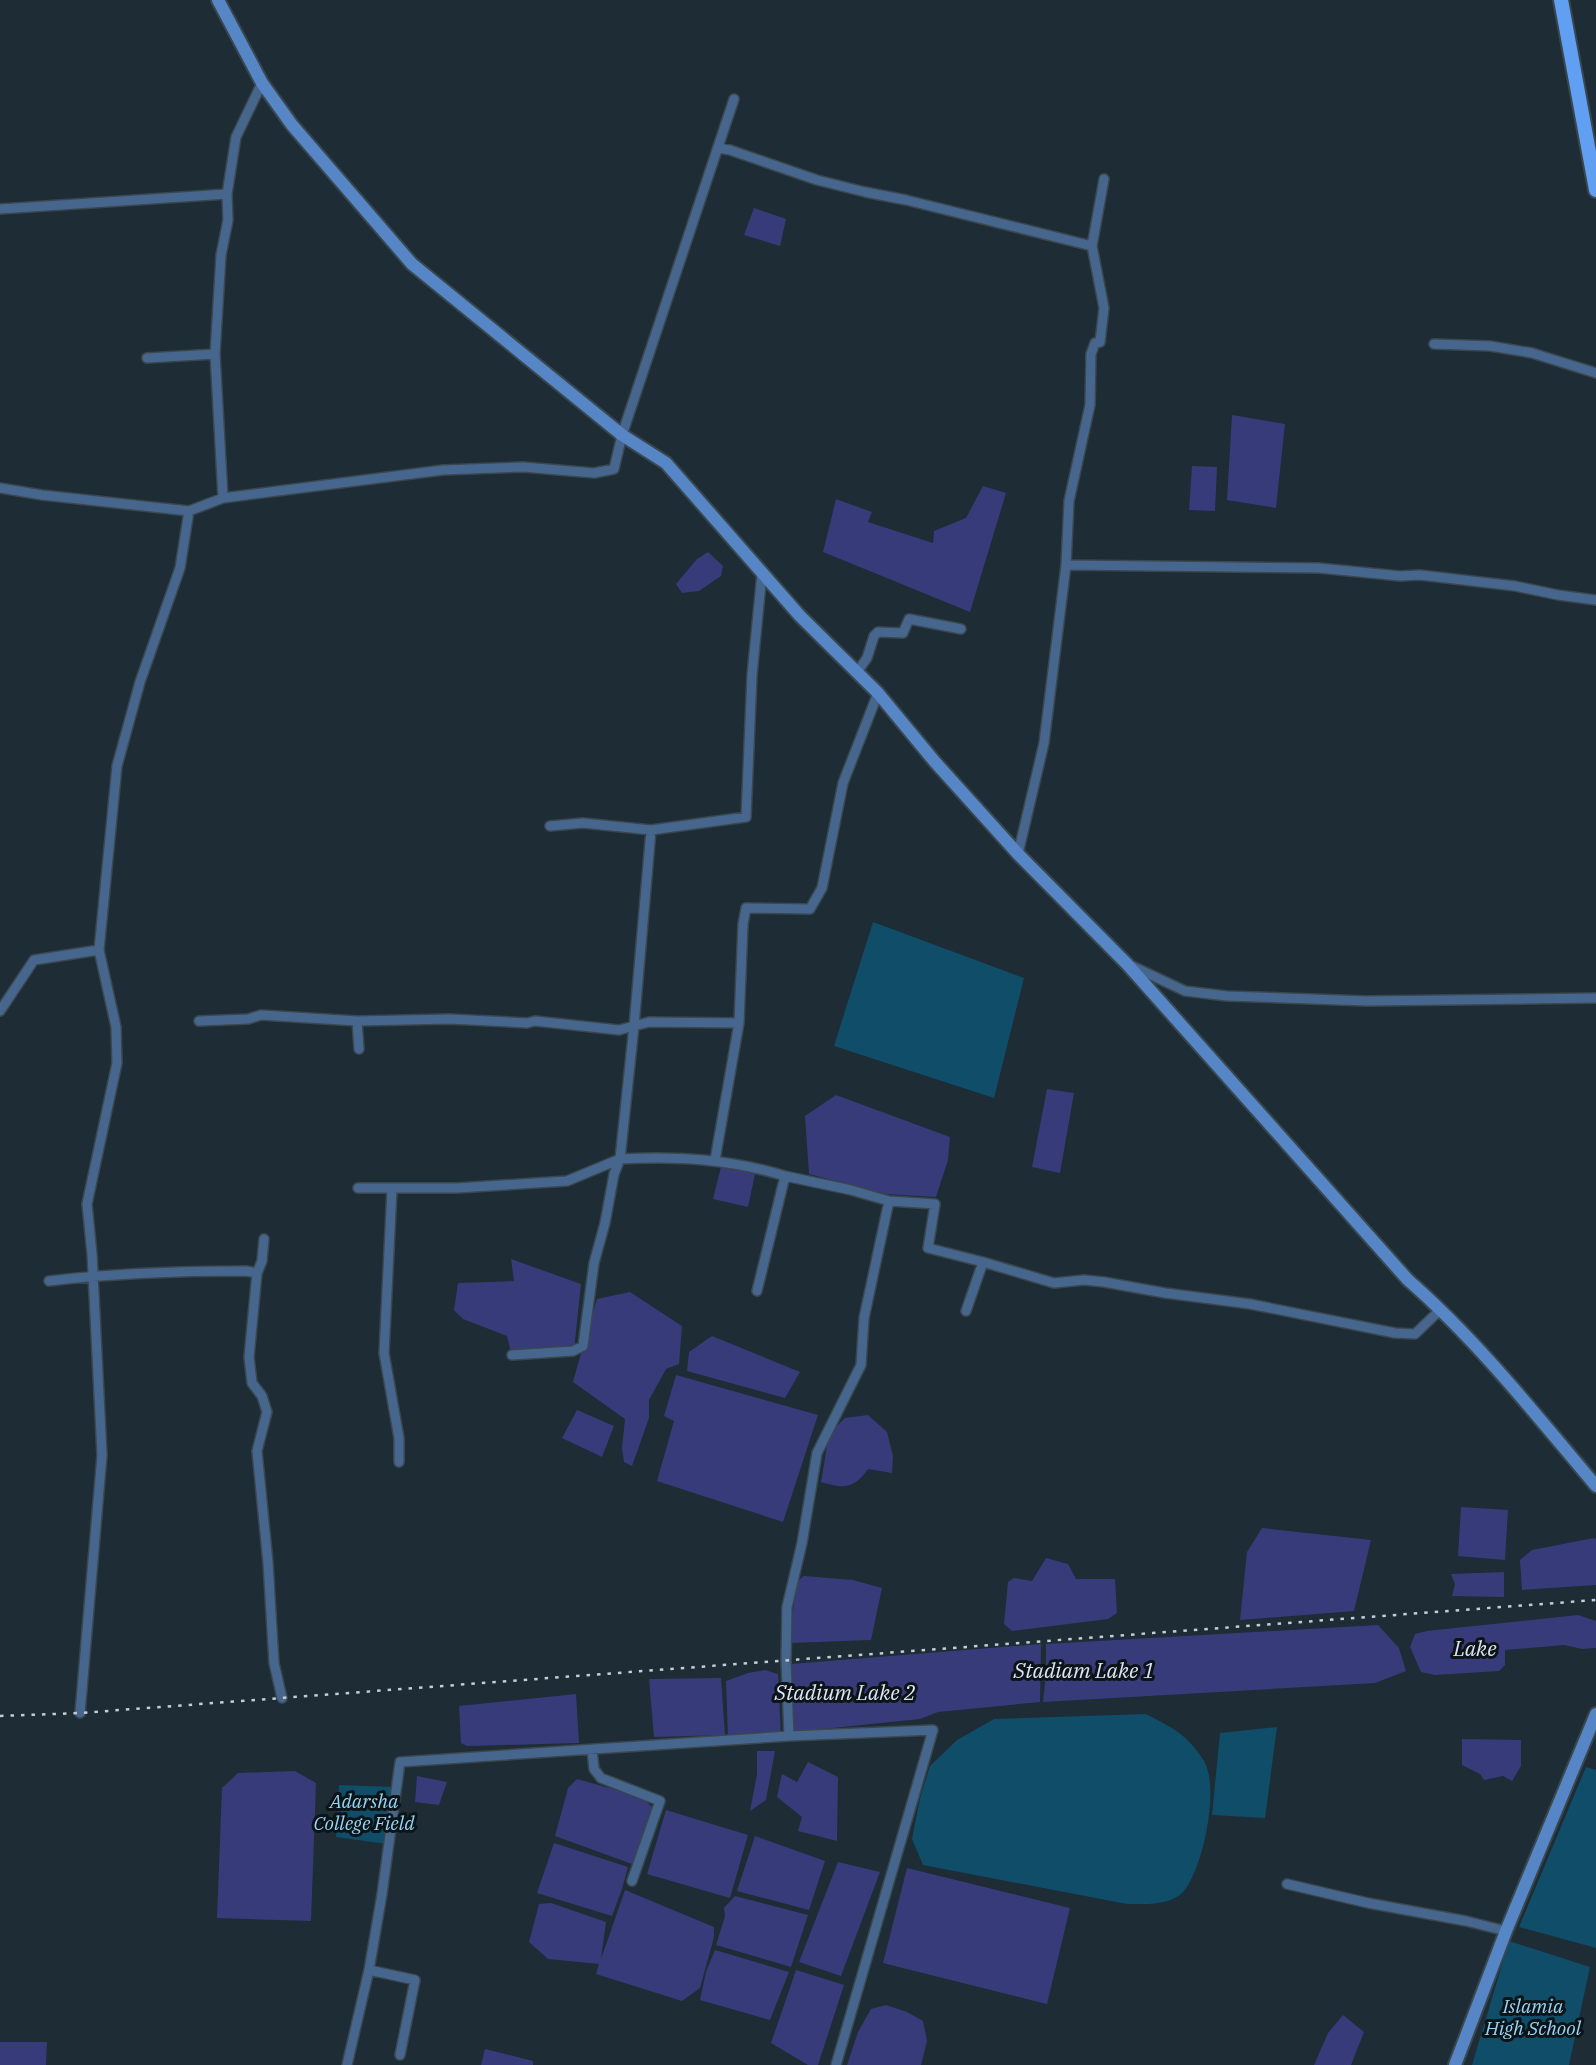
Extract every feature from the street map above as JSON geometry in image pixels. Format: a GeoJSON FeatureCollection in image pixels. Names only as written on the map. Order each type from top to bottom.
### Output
{"type":"FeatureCollection","features":[{"type":"Feature","properties":{"kind":"main road"},"geometry":{"type":"LineString","coordinates":[[218,0],[262,83],[292,125],[412,264],[622,435],[666,463],[800,616],[878,693],[935,762],[1018,854],[1127,964],[1408,1280],[1441,1309],[1596,1486]]}},
{"type":"Feature","properties":{"kind":"main road"},"geometry":{"type":"LineString","coordinates":[[1561,0],[1596,190]]}},
{"type":"Feature","properties":{"kind":"main road"},"geometry":{"type":"LineString","coordinates":[[1455,2065],[1506,1931],[1596,1714]]}},
{"type":"Feature","properties":{"kind":"street"},"geometry":{"type":"LineString","coordinates":[[223,498],[215,354],[221,255],[228,220],[227,194],[236,137],[262,83]]}},
{"type":"Feature","properties":{"kind":"street"},"geometry":{"type":"LineString","coordinates":[[0,488],[190,512],[223,498],[443,470],[523,467],[594,473],[614,469],[622,435],[734,99]]}},
{"type":"Feature","properties":{"kind":"street"},"geometry":{"type":"LineString","coordinates":[[719,148],[817,180],[1092,246]]}},
{"type":"Feature","properties":{"kind":"street"},"geometry":{"type":"LineString","coordinates":[[1018,854],[1044,743],[1066,565],[1069,501],[1090,405],[1091,354],[1095,343],[1100,342],[1103,324],[1104,308],[1092,246],[1104,179]]}},
{"type":"Feature","properties":{"kind":"street"},"geometry":{"type":"LineString","coordinates":[[0,209],[227,194]]}},
{"type":"Feature","properties":{"kind":"street"},"geometry":{"type":"LineString","coordinates":[[1434,344],[1489,346],[1532,353],[1596,373]]}},
{"type":"Feature","properties":{"kind":"street"},"geometry":{"type":"LineString","coordinates":[[147,358],[215,354]]}},
{"type":"Feature","properties":{"kind":"street"},"geometry":{"type":"LineString","coordinates":[[80,1713],[102,1455],[87,1204],[117,1063],[116,1027],[99,950],[117,766],[140,682],[180,568],[190,512]]}},
{"type":"Feature","properties":{"kind":"street"},"geometry":{"type":"LineString","coordinates":[[1066,565],[1319,568],[1400,576],[1420,575],[1516,586],[1596,600]]}},
{"type":"Feature","properties":{"kind":"street"},"geometry":{"type":"LineString","coordinates":[[550,827],[583,823],[652,830],[746,817],[752,675],[762,573]]}},
{"type":"Feature","properties":{"kind":"street"},"geometry":{"type":"LineString","coordinates":[[857,673],[878,632],[903,633],[909,619],[961,629]]}},
{"type":"Feature","properties":{"kind":"street"},"geometry":{"type":"LineString","coordinates":[[715,1160],[738,1023],[746,908],[810,909],[822,888],[843,783],[878,693]]}},
{"type":"Feature","properties":{"kind":"street"},"geometry":{"type":"LineString","coordinates":[[512,1354],[573,1351],[583,1346],[594,1263],[614,1174],[620,1159],[652,830]]}},
{"type":"Feature","properties":{"kind":"street"},"geometry":{"type":"LineString","coordinates":[[0,1011],[34,960],[99,950]]}},
{"type":"Feature","properties":{"kind":"street"},"geometry":{"type":"LineString","coordinates":[[1127,964],[1185,991],[1227,996],[1367,1001],[1596,998]]}},
{"type":"Feature","properties":{"kind":"street"},"geometry":{"type":"LineString","coordinates":[[199,1021],[248,1019],[261,1015],[356,1021],[450,1018],[527,1023],[535,1021],[619,1030],[649,1022],[738,1023]]}},
{"type":"Feature","properties":{"kind":"street"},"geometry":{"type":"LineString","coordinates":[[356,1021],[359,1049]]}},
{"type":"Feature","properties":{"kind":"street"},"geometry":{"type":"LineString","coordinates":[[358,1188],[457,1188],[567,1181],[620,1159],[666,1157],[715,1160],[889,1201],[935,1204],[928,1248],[1054,1283],[1084,1280],[1104,1282],[1250,1304],[1395,1333],[1415,1334],[1441,1309]]}},
{"type":"Feature","properties":{"kind":"street"},"geometry":{"type":"LineString","coordinates":[[757,1291],[785,1176]]}},
{"type":"Feature","properties":{"kind":"street"},"geometry":{"type":"LineString","coordinates":[[392,1189],[384,1353],[399,1438],[399,1462]]}},
{"type":"Feature","properties":{"kind":"street"},"geometry":{"type":"LineString","coordinates":[[789,1736],[787,1607],[802,1543],[817,1453],[861,1365],[864,1318],[889,1201]]}},
{"type":"Feature","properties":{"kind":"street"},"geometry":{"type":"LineString","coordinates":[[264,1239],[262,1261],[257,1273],[249,1357],[252,1383],[262,1396],[267,1412],[257,1451],[274,1663],[282,1698]]}},
{"type":"Feature","properties":{"kind":"street"},"geometry":{"type":"LineString","coordinates":[[966,1311],[983,1262]]}},
{"type":"Feature","properties":{"kind":"street"},"geometry":{"type":"LineString","coordinates":[[50,1281],[179,1271],[257,1273]]}},
{"type":"Feature","properties":{"kind":"street"},"geometry":{"type":"LineString","coordinates":[[347,2065],[369,1970],[400,1762],[789,1736],[933,1730],[836,2065]]}},
{"type":"Feature","properties":{"kind":"street"},"geometry":{"type":"LineString","coordinates":[[592,1750],[594,1769],[601,1778],[660,1801],[632,1881]]}},
{"type":"Feature","properties":{"kind":"street"},"geometry":{"type":"LineString","coordinates":[[1286,1884],[1506,1931]]}},
{"type":"Feature","properties":{"kind":"street"},"geometry":{"type":"LineString","coordinates":[[369,1970],[415,1980],[400,2055]]}},
{"type":"Feature","properties":{"kind":"green space"},"geometry":{"type":"Polygon","coordinates":[[[873,922],[1024,978],[994,1098],[834,1046],[873,922]]]}},
{"type":"Feature","properties":{"kind":"green space"},"geometry":{"type":"Polygon","coordinates":[[[1146,1714],[1185,1738],[1198,1752],[1209,1773],[1210,1808],[1203,1847],[1191,1880],[1179,1896],[1157,1903],[1127,1904],[923,1865],[912,1839],[920,1798],[930,1766],[957,1740],[994,1719],[1146,1714]]]}},
{"type":"Feature","properties":{"kind":"green space"},"geometry":{"type":"Polygon","coordinates":[[[1277,1727],[1265,1818],[1212,1815],[1220,1733],[1277,1727]]]}},
{"type":"Feature","properties":{"kind":"green space"},"geometry":{"type":"Polygon","coordinates":[[[1586,1767],[1596,1770],[1596,1948],[1519,1927],[1586,1767]]]}},
{"type":"Feature","properties":{"kind":"green space","name":"Adarsha College Field"},"geometry":{"type":"Polygon","coordinates":[[[339,1785],[394,1787],[387,1844],[336,1837],[339,1785]]]}},
{"type":"Feature","properties":{"kind":"green space","name":"Islamia High School"},"geometry":{"type":"Polygon","coordinates":[[[1509,1941],[1590,1967],[1569,2065],[1472,2065],[1509,1941]]]}},
{"type":"Feature","properties":{"kind":"water"},"geometry":{"type":"Polygon","coordinates":[[[754,208],[786,219],[780,246],[744,235],[754,208]]]}},
{"type":"Feature","properties":{"kind":"water"},"geometry":{"type":"Polygon","coordinates":[[[1232,415],[1285,424],[1276,508],[1227,500],[1232,415]]]}},
{"type":"Feature","properties":{"kind":"water"},"geometry":{"type":"Polygon","coordinates":[[[1192,466],[1217,467],[1215,511],[1189,510],[1192,466]]]}},
{"type":"Feature","properties":{"kind":"water"},"geometry":{"type":"Polygon","coordinates":[[[983,486],[1006,493],[970,612],[823,552],[836,499],[872,512],[868,522],[933,543],[934,531],[966,518],[983,486]]]}},
{"type":"Feature","properties":{"kind":"water"},"geometry":{"type":"Polygon","coordinates":[[[708,552],[723,566],[721,576],[699,591],[682,593],[676,584],[697,559],[708,552]]]}},
{"type":"Feature","properties":{"kind":"water"},"geometry":{"type":"Polygon","coordinates":[[[1047,1089],[1074,1093],[1060,1173],[1032,1167],[1047,1089]]]}},
{"type":"Feature","properties":{"kind":"water"},"geometry":{"type":"Polygon","coordinates":[[[836,1095],[950,1137],[948,1160],[936,1197],[886,1194],[809,1174],[805,1116],[836,1095]]]}},
{"type":"Feature","properties":{"kind":"water"},"geometry":{"type":"Polygon","coordinates":[[[721,1167],[755,1174],[748,1207],[713,1199],[721,1167]]]}},
{"type":"Feature","properties":{"kind":"water"},"geometry":{"type":"Polygon","coordinates":[[[511,1259],[581,1284],[574,1350],[511,1352],[507,1336],[463,1319],[454,1310],[458,1283],[514,1281],[511,1259]]]}},
{"type":"Feature","properties":{"kind":"water"},"geometry":{"type":"Polygon","coordinates":[[[630,1292],[682,1326],[679,1364],[666,1369],[649,1400],[649,1418],[632,1466],[624,1462],[622,1448],[625,1419],[573,1382],[597,1299],[630,1292]]]}},
{"type":"Feature","properties":{"kind":"water"},"geometry":{"type":"Polygon","coordinates":[[[712,1336],[800,1372],[785,1398],[687,1371],[689,1352],[712,1336]]]}},
{"type":"Feature","properties":{"kind":"water"},"geometry":{"type":"Polygon","coordinates":[[[676,1375],[818,1415],[783,1522],[657,1481],[674,1421],[664,1416],[676,1375]]]}},
{"type":"Feature","properties":{"kind":"water"},"geometry":{"type":"Polygon","coordinates":[[[577,1410],[614,1426],[602,1457],[562,1438],[577,1410]]]}},
{"type":"Feature","properties":{"kind":"water"},"geometry":{"type":"Polygon","coordinates":[[[868,1415],[887,1432],[893,1456],[892,1473],[868,1469],[848,1486],[821,1482],[829,1434],[845,1418],[868,1415]]]}},
{"type":"Feature","properties":{"kind":"water"},"geometry":{"type":"Polygon","coordinates":[[[1461,1507],[1508,1510],[1505,1560],[1458,1556],[1461,1507]]]}},
{"type":"Feature","properties":{"kind":"water"},"geometry":{"type":"Polygon","coordinates":[[[1262,1528],[1371,1540],[1354,1611],[1240,1620],[1247,1552],[1262,1528]]]}},
{"type":"Feature","properties":{"kind":"water"},"geometry":{"type":"Polygon","coordinates":[[[1594,1538],[1596,1585],[1522,1590],[1520,1560],[1532,1550],[1594,1538]]]}},
{"type":"Feature","properties":{"kind":"water"},"geometry":{"type":"Polygon","coordinates":[[[1046,1558],[1068,1564],[1076,1579],[1115,1579],[1117,1613],[1108,1619],[1012,1631],[1004,1624],[1008,1582],[1014,1578],[1032,1581],[1046,1558]]]}},
{"type":"Feature","properties":{"kind":"water"},"geometry":{"type":"Polygon","coordinates":[[[1504,1572],[1504,1597],[1452,1596],[1455,1584],[1451,1574],[1504,1572]]]}},
{"type":"Feature","properties":{"kind":"water"},"geometry":{"type":"Polygon","coordinates":[[[804,1576],[853,1580],[882,1588],[871,1640],[790,1643],[796,1582],[804,1576]]]}},
{"type":"Feature","properties":{"kind":"water","name":"Lake"},"geometry":{"type":"Polygon","coordinates":[[[1578,1615],[1596,1621],[1596,1648],[1582,1649],[1564,1645],[1505,1650],[1505,1665],[1499,1671],[1435,1675],[1421,1672],[1410,1647],[1415,1634],[1427,1631],[1578,1615]]]}},
{"type":"Feature","properties":{"kind":"water","name":"Stadiam Lake 1"},"geometry":{"type":"Polygon","coordinates":[[[1378,1625],[1399,1648],[1406,1671],[1375,1683],[1043,1702],[1046,1644],[1378,1625]]]}},
{"type":"Feature","properties":{"kind":"water","name":"Stadium Lake 2"},"geometry":{"type":"Polygon","coordinates":[[[1041,1644],[1040,1702],[938,1712],[920,1719],[794,1732],[791,1664],[1041,1644]]]}},
{"type":"Feature","properties":{"kind":"water"},"geometry":{"type":"Polygon","coordinates":[[[765,1670],[778,1674],[781,1737],[728,1737],[726,1681],[765,1670]]]}},
{"type":"Feature","properties":{"kind":"water"},"geometry":{"type":"Polygon","coordinates":[[[721,1678],[725,1735],[654,1737],[649,1679],[721,1678]]]}},
{"type":"Feature","properties":{"kind":"water"},"geometry":{"type":"Polygon","coordinates":[[[576,1694],[579,1743],[467,1746],[461,1743],[459,1706],[576,1694]]]}},
{"type":"Feature","properties":{"kind":"water"},"geometry":{"type":"Polygon","coordinates":[[[1462,1739],[1521,1740],[1521,1766],[1512,1781],[1503,1776],[1484,1780],[1480,1774],[1462,1765],[1462,1739]]]}},
{"type":"Feature","properties":{"kind":"water"},"geometry":{"type":"Polygon","coordinates":[[[757,1751],[775,1751],[766,1800],[750,1811],[757,1774],[757,1751]]]}},
{"type":"Feature","properties":{"kind":"water"},"geometry":{"type":"Polygon","coordinates":[[[808,1762],[838,1777],[837,1841],[798,1831],[802,1817],[777,1797],[782,1774],[797,1782],[808,1762]]]}},
{"type":"Feature","properties":{"kind":"water"},"geometry":{"type":"Polygon","coordinates":[[[295,1771],[316,1783],[311,1921],[217,1918],[222,1788],[238,1773],[295,1771]]]}},
{"type":"Feature","properties":{"kind":"water"},"geometry":{"type":"Polygon","coordinates":[[[417,1776],[447,1782],[439,1805],[415,1802],[417,1776]]]}},
{"type":"Feature","properties":{"kind":"water"},"geometry":{"type":"Polygon","coordinates":[[[577,1779],[642,1797],[653,1808],[632,1864],[555,1836],[568,1788],[577,1779]]]}},
{"type":"Feature","properties":{"kind":"water"},"geometry":{"type":"Polygon","coordinates":[[[666,1810],[748,1835],[730,1898],[647,1874],[666,1810]]]}},
{"type":"Feature","properties":{"kind":"water"},"geometry":{"type":"Polygon","coordinates":[[[755,1836],[825,1861],[809,1910],[737,1891],[755,1836]]]}},
{"type":"Feature","properties":{"kind":"water"},"geometry":{"type":"Polygon","coordinates":[[[554,1843],[628,1867],[612,1916],[537,1893],[554,1843]]]}},
{"type":"Feature","properties":{"kind":"water"},"geometry":{"type":"Polygon","coordinates":[[[838,1862],[880,1872],[841,1976],[799,1962],[838,1862]]]}},
{"type":"Feature","properties":{"kind":"water"},"geometry":{"type":"Polygon","coordinates":[[[907,1868],[1070,1908],[1047,2004],[883,1963],[907,1868]]]}},
{"type":"Feature","properties":{"kind":"water"},"geometry":{"type":"Polygon","coordinates":[[[625,1890],[714,1927],[714,1937],[700,1988],[682,2001],[596,1974],[599,1964],[548,1959],[529,1942],[539,1904],[551,1903],[606,1922],[601,1959],[625,1890]]]}},
{"type":"Feature","properties":{"kind":"water"},"geometry":{"type":"Polygon","coordinates":[[[735,1896],[808,1915],[791,1967],[716,1945],[725,1916],[724,1908],[735,1896]]]}},
{"type":"Feature","properties":{"kind":"water"},"geometry":{"type":"Polygon","coordinates":[[[715,1950],[789,1972],[770,2020],[700,2000],[706,1972],[715,1950]]]}},
{"type":"Feature","properties":{"kind":"water"},"geometry":{"type":"Polygon","coordinates":[[[796,1970],[844,1985],[818,2065],[808,2065],[771,2043],[796,1970]]]}},
{"type":"Feature","properties":{"kind":"water"},"geometry":{"type":"Polygon","coordinates":[[[886,2005],[923,2021],[927,2041],[921,2065],[847,2065],[858,2032],[871,2009],[886,2005]]]}},
{"type":"Feature","properties":{"kind":"water"},"geometry":{"type":"Polygon","coordinates":[[[1343,2015],[1364,2032],[1351,2065],[1314,2065],[1328,2033],[1343,2015]]]}},
{"type":"Feature","properties":{"kind":"water"},"geometry":{"type":"Polygon","coordinates":[[[0,2042],[47,2042],[46,2065],[0,2065],[0,2042]]]}},
{"type":"Feature","properties":{"kind":"water"},"geometry":{"type":"Polygon","coordinates":[[[485,2049],[533,2061],[533,2065],[481,2065],[485,2049]]]}},
{"type":"Feature","properties":{"kind":"railway"},"geometry":{"type":"LineString","coordinates":[[0,1716],[80,1713],[1596,1600]]}}]}
